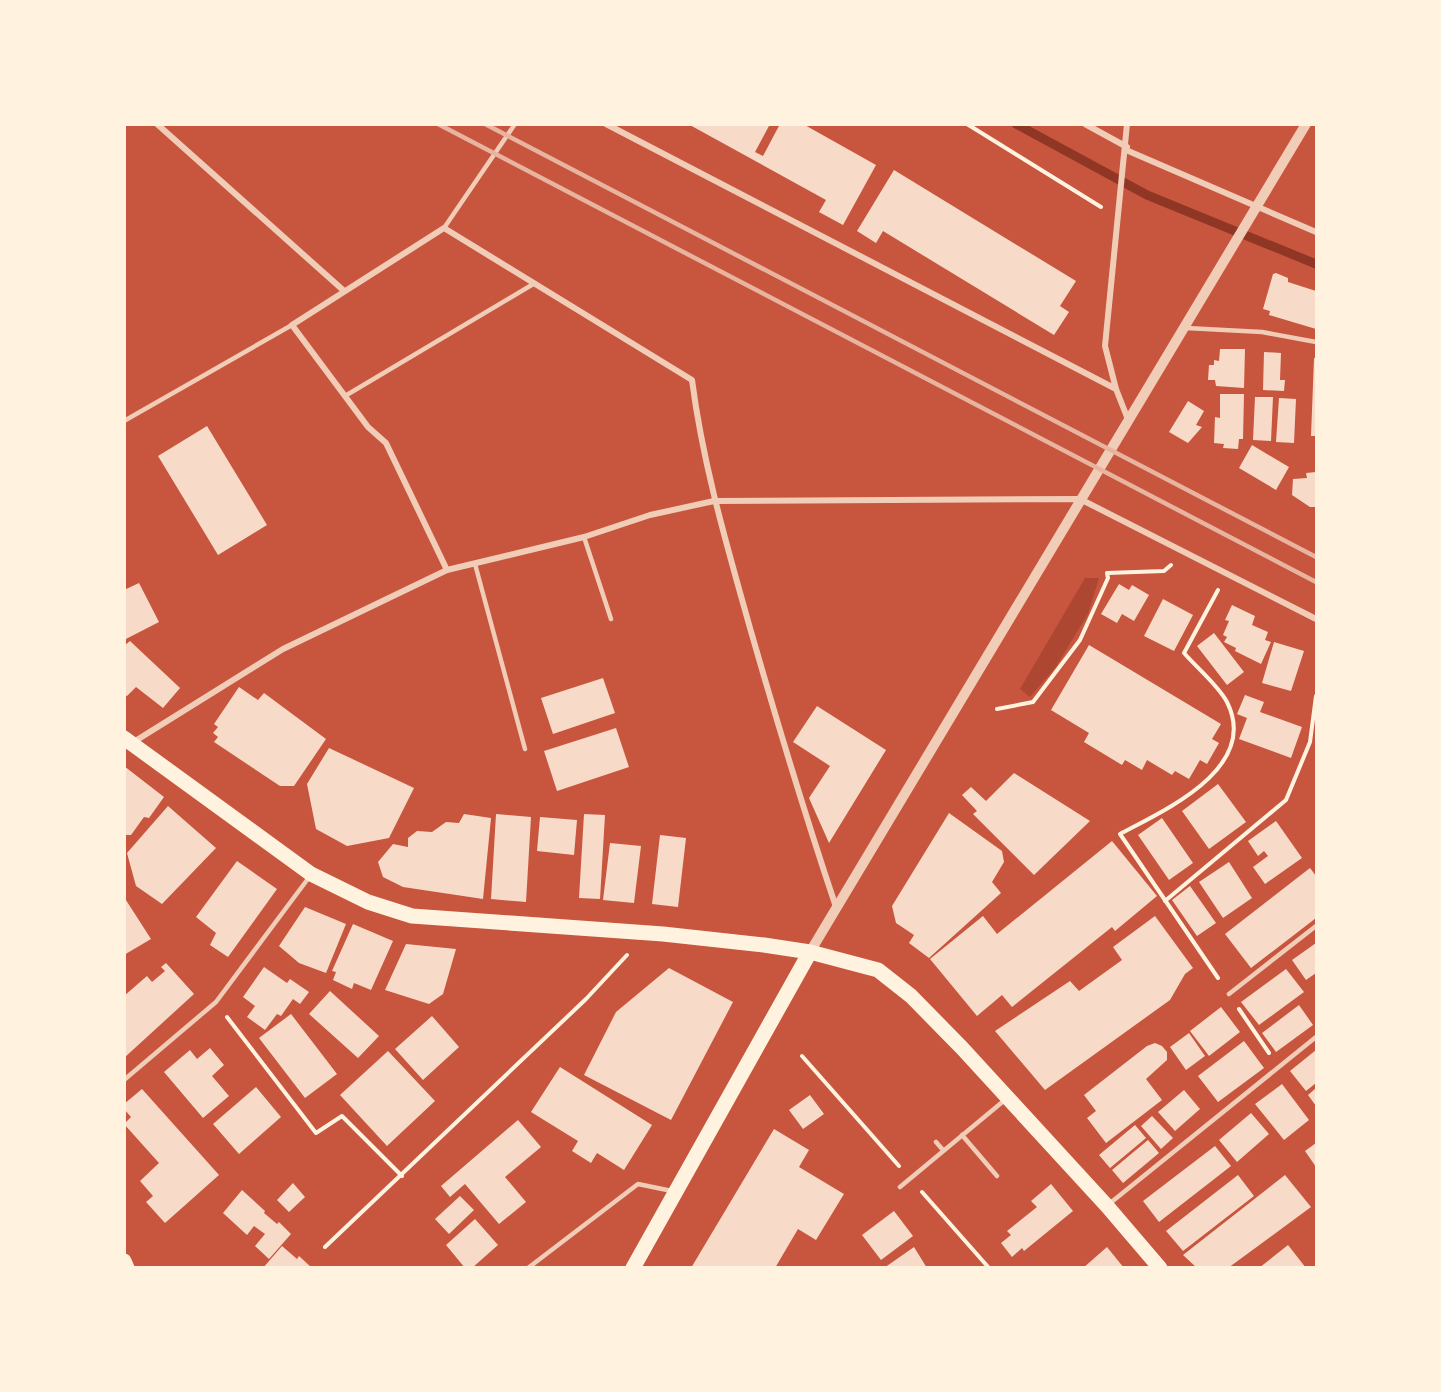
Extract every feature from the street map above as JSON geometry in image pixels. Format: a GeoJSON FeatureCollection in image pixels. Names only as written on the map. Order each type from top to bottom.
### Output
{"type":"FeatureCollection","features":[{"type":"Feature","properties":{"kind":"main road"},"geometry":{"type":"LineString","coordinates":[[128,741],[311,874],[368,902],[412,916],[663,934],[810,952],[878,970],[911,996],[1008,1097],[1160,1268]]}},
{"type":"Feature","properties":{"kind":"main road"},"geometry":{"type":"LineString","coordinates":[[633,1268],[810,952]]}},
{"type":"Feature","properties":{"kind":"main road"},"geometry":{"type":"LineString","coordinates":[[124,1261],[127,1268]]}},
{"type":"Feature","properties":{"kind":"street"},"geometry":{"type":"LineString","coordinates":[[157,124],[343,290]]}},
{"type":"Feature","properties":{"kind":"street"},"geometry":{"type":"LineString","coordinates":[[606,124],[1116,389]]}},
{"type":"Feature","properties":{"kind":"street"},"geometry":{"type":"LineString","coordinates":[[1085,124],[1126,149],[1257,209],[1317,232]]}},
{"type":"Feature","properties":{"kind":"street"},"geometry":{"type":"LineString","coordinates":[[1127,124],[1122,204],[1105,346],[1116,389],[1129,422]]}},
{"type":"Feature","properties":{"kind":"street"},"geometry":{"type":"LineString","coordinates":[[810,952],[966,698],[1080,499],[1186,328],[1306,124]]}},
{"type":"Feature","properties":{"kind":"street"},"geometry":{"type":"LineString","coordinates":[[447,570],[386,442],[368,427],[292,324],[444,228],[692,380],[698,428],[714,501],[786,751],[836,908]]}},
{"type":"Feature","properties":{"kind":"street"},"geometry":{"type":"LineString","coordinates":[[128,741],[283,649],[447,570],[584,537],[650,515],[714,501],[1080,499],[1317,619]]}},
{"type":"Feature","properties":{"kind":"lane"},"geometry":{"type":"LineString","coordinates":[[444,228],[515,124]]}},
{"type":"Feature","properties":{"kind":"lane"},"geometry":{"type":"LineString","coordinates":[[345,396],[535,283]]}},
{"type":"Feature","properties":{"kind":"lane"},"geometry":{"type":"LineString","coordinates":[[124,421],[292,324]]}},
{"type":"Feature","properties":{"kind":"lane"},"geometry":{"type":"LineString","coordinates":[[1186,328],[1262,332],[1317,342]]}},
{"type":"Feature","properties":{"kind":"lane"},"geometry":{"type":"LineString","coordinates":[[584,537],[610,619]]}},
{"type":"Feature","properties":{"kind":"lane"},"geometry":{"type":"LineString","coordinates":[[475,564],[525,749]]}},
{"type":"Feature","properties":{"kind":"lane"},"geometry":{"type":"LineString","coordinates":[[124,1080],[216,1002],[311,874]]}},
{"type":"Feature","properties":{"kind":"lane"},"geometry":{"type":"LineString","coordinates":[[1229,994],[1317,927]]}},
{"type":"Feature","properties":{"kind":"lane"},"geometry":{"type":"LineString","coordinates":[[1107,1206],[1317,1037]]}},
{"type":"Feature","properties":{"kind":"lane"},"geometry":{"type":"LineString","coordinates":[[900,1187],[1008,1097]]}},
{"type":"Feature","properties":{"kind":"lane"},"geometry":{"type":"LineString","coordinates":[[962,1135],[997,1176]]}},
{"type":"Feature","properties":{"kind":"lane"},"geometry":{"type":"LineString","coordinates":[[936,1142],[943,1150]]}},
{"type":"Feature","properties":{"kind":"lane"},"geometry":{"type":"LineString","coordinates":[[528,1268],[638,1184],[677,1192]]}},
{"type":"Feature","properties":{"kind":"path"},"geometry":{"type":"LineString","coordinates":[[967,124],[1119,219]]}},
{"type":"Feature","properties":{"kind":"path"},"geometry":{"type":"LineString","coordinates":[[997,709],[1033,702],[1080,640],[1108,578],[1107,573],[1164,571],[1174,563]]}},
{"type":"Feature","properties":{"kind":"path"},"geometry":{"type":"LineString","coordinates":[[1227,573],[1184,653],[1227,701],[1235,726],[1228,756],[1214,774],[1179,802],[1120,834],[1278,1067]]}},
{"type":"Feature","properties":{"kind":"path"},"geometry":{"type":"LineString","coordinates":[[1165,901],[1286,800],[1310,742],[1317,696]]}},
{"type":"Feature","properties":{"kind":"path"},"geometry":{"type":"LineString","coordinates":[[325,1247],[402,1176],[585,999],[627,955]]}},
{"type":"Feature","properties":{"kind":"path"},"geometry":{"type":"LineString","coordinates":[[216,1002],[316,1133],[342,1116],[402,1176]]}},
{"type":"Feature","properties":{"kind":"path"},"geometry":{"type":"LineString","coordinates":[[802,1056],[989,1268]]}},
{"type":"Feature","properties":{"kind":"shaded area"},"geometry":{"type":"Polygon","coordinates":[[[1085,578],[1099,578],[1088,614],[1055,668],[1030,697],[1020,689],[1085,578]]]}},
{"type":"Feature","properties":{"kind":"building"},"geometry":{"type":"Polygon","coordinates":[[[688,124],[770,124],[755,152],[763,156],[780,124],[803,124],[876,165],[843,225],[819,212],[826,200],[688,124]]]}},
{"type":"Feature","properties":{"kind":"building"},"geometry":{"type":"Polygon","coordinates":[[[894,170],[1076,281],[1060,306],[1069,312],[1054,335],[883,231],[876,243],[857,231],[894,170]]]}},
{"type":"Feature","properties":{"kind":"building"},"geometry":{"type":"Polygon","coordinates":[[[1273,274],[1288,278],[1288,282],[1316,291],[1316,329],[1269,315],[1270,311],[1263,309],[1273,274]]]}},
{"type":"Feature","properties":{"kind":"building"},"geometry":{"type":"Polygon","coordinates":[[[1220,349],[1245,349],[1244,388],[1216,386],[1215,380],[1208,380],[1209,365],[1214,365],[1214,360],[1219,361],[1220,349]]]}},
{"type":"Feature","properties":{"kind":"building"},"geometry":{"type":"Polygon","coordinates":[[[1264,352],[1281,353],[1280,380],[1285,380],[1284,391],[1263,390],[1264,352]]]}},
{"type":"Feature","properties":{"kind":"building"},"geometry":{"type":"Polygon","coordinates":[[[1314,358],[1316,358],[1316,436],[1311,436],[1314,358]]]}},
{"type":"Feature","properties":{"kind":"building"},"geometry":{"type":"Polygon","coordinates":[[[1220,394],[1244,394],[1243,439],[1239,439],[1238,449],[1223,448],[1224,444],[1214,443],[1215,417],[1220,418],[1220,394]]]}},
{"type":"Feature","properties":{"kind":"building"},"geometry":{"type":"Polygon","coordinates":[[[1255,397],[1273,397],[1271,441],[1253,440],[1255,397]]]}},
{"type":"Feature","properties":{"kind":"building"},"geometry":{"type":"Polygon","coordinates":[[[1279,398],[1296,399],[1294,443],[1276,442],[1279,398]]]}},
{"type":"Feature","properties":{"kind":"building"},"geometry":{"type":"Polygon","coordinates":[[[1188,401],[1204,411],[1196,425],[1202,427],[1188,443],[1169,432],[1188,401]]]}},
{"type":"Feature","properties":{"kind":"building"},"geometry":{"type":"Polygon","coordinates":[[[207,426],[267,525],[218,555],[158,456],[207,426]]]}},
{"type":"Feature","properties":{"kind":"building"},"geometry":{"type":"Polygon","coordinates":[[[1252,445],[1289,467],[1276,490],[1239,468],[1252,445]]]}},
{"type":"Feature","properties":{"kind":"building"},"geometry":{"type":"Polygon","coordinates":[[[1316,472],[1316,507],[1310,507],[1292,495],[1293,479],[1307,478],[1306,473],[1316,472]]]}},
{"type":"Feature","properties":{"kind":"building"},"geometry":{"type":"Polygon","coordinates":[[[139,583],[159,622],[124,640],[124,590],[139,583]]]}},
{"type":"Feature","properties":{"kind":"building"},"geometry":{"type":"Polygon","coordinates":[[[1119,584],[1129,590],[1132,585],[1149,595],[1134,621],[1122,614],[1117,623],[1101,614],[1119,584]]]}},
{"type":"Feature","properties":{"kind":"building"},"geometry":{"type":"Polygon","coordinates":[[[1163,599],[1193,615],[1174,651],[1144,636],[1163,599]]]}},
{"type":"Feature","properties":{"kind":"building"},"geometry":{"type":"Polygon","coordinates":[[[1232,605],[1255,616],[1252,625],[1268,632],[1265,640],[1271,642],[1261,664],[1235,651],[1236,648],[1224,642],[1227,637],[1223,635],[1229,621],[1225,620],[1232,605]]]}},
{"type":"Feature","properties":{"kind":"building"},"geometry":{"type":"Polygon","coordinates":[[[1214,633],[1244,672],[1227,685],[1197,646],[1214,633]]]}},
{"type":"Feature","properties":{"kind":"building"},"geometry":{"type":"Polygon","coordinates":[[[130,641],[180,688],[163,708],[136,687],[127,696],[124,694],[124,646],[130,641]]]}},
{"type":"Feature","properties":{"kind":"building"},"geometry":{"type":"Polygon","coordinates":[[[1274,642],[1304,651],[1291,691],[1262,683],[1274,642]]]}},
{"type":"Feature","properties":{"kind":"building"},"geometry":{"type":"Polygon","coordinates":[[[1089,645],[1221,724],[1212,739],[1219,743],[1207,764],[1200,760],[1189,779],[1175,771],[1172,775],[1147,760],[1142,770],[1125,760],[1122,765],[1084,742],[1089,733],[1051,710],[1089,645]]]}},
{"type":"Feature","properties":{"kind":"building"},"geometry":{"type":"Polygon","coordinates":[[[603,678],[615,713],[553,734],[541,698],[603,678]]]}},
{"type":"Feature","properties":{"kind":"building"},"geometry":{"type":"Polygon","coordinates":[[[239,687],[258,700],[264,693],[326,739],[294,786],[280,786],[214,742],[218,737],[213,733],[218,727],[214,724],[239,687]]]}},
{"type":"Feature","properties":{"kind":"building"},"geometry":{"type":"Polygon","coordinates":[[[1245,695],[1264,702],[1260,712],[1302,727],[1291,758],[1239,739],[1247,718],[1237,714],[1245,695]]]}},
{"type":"Feature","properties":{"kind":"building"},"geometry":{"type":"Polygon","coordinates":[[[817,706],[886,750],[829,843],[809,798],[830,766],[793,742],[817,706]]]}},
{"type":"Feature","properties":{"kind":"building"},"geometry":{"type":"Polygon","coordinates":[[[616,728],[629,767],[557,791],[544,751],[616,728]]]}},
{"type":"Feature","properties":{"kind":"building"},"geometry":{"type":"Polygon","coordinates":[[[329,748],[414,788],[389,838],[347,846],[316,829],[307,784],[329,748]]]}},
{"type":"Feature","properties":{"kind":"building"},"geometry":{"type":"Polygon","coordinates":[[[124,766],[164,797],[149,818],[144,817],[131,835],[124,835],[124,766]]]}},
{"type":"Feature","properties":{"kind":"building"},"geometry":{"type":"Polygon","coordinates":[[[1014,773],[1090,821],[1034,875],[973,814],[977,811],[962,795],[971,787],[986,801],[1014,773]]]}},
{"type":"Feature","properties":{"kind":"building"},"geometry":{"type":"Polygon","coordinates":[[[1218,784],[1246,822],[1209,849],[1182,811],[1218,784]]]}},
{"type":"Feature","properties":{"kind":"building"},"geometry":{"type":"Polygon","coordinates":[[[168,806],[216,848],[162,904],[136,886],[127,853],[168,806]]]}},
{"type":"Feature","properties":{"kind":"building"},"geometry":{"type":"Polygon","coordinates":[[[949,813],[1002,851],[1004,862],[992,882],[1001,893],[929,958],[909,943],[914,935],[896,923],[892,906],[949,813]]]}},
{"type":"Feature","properties":{"kind":"building"},"geometry":{"type":"Polygon","coordinates":[[[464,814],[491,818],[483,899],[403,887],[383,877],[378,862],[393,844],[408,847],[408,838],[417,831],[432,832],[446,822],[459,823],[464,814]]]}},
{"type":"Feature","properties":{"kind":"building"},"geometry":{"type":"Polygon","coordinates":[[[496,814],[531,817],[526,902],[491,899],[496,814]]]}},
{"type":"Feature","properties":{"kind":"building"},"geometry":{"type":"Polygon","coordinates":[[[584,814],[605,815],[600,899],[579,898],[584,814]]]}},
{"type":"Feature","properties":{"kind":"building"},"geometry":{"type":"Polygon","coordinates":[[[540,817],[577,820],[574,855],[537,851],[540,817]]]}},
{"type":"Feature","properties":{"kind":"building"},"geometry":{"type":"Polygon","coordinates":[[[1162,818],[1193,863],[1169,880],[1138,835],[1162,818]]]}},
{"type":"Feature","properties":{"kind":"building"},"geometry":{"type":"Polygon","coordinates":[[[1276,821],[1302,858],[1265,884],[1253,867],[1268,856],[1264,851],[1258,856],[1248,841],[1276,821]]]}},
{"type":"Feature","properties":{"kind":"building"},"geometry":{"type":"Polygon","coordinates":[[[660,835],[686,838],[678,907],[652,904],[660,835]]]}},
{"type":"Feature","properties":{"kind":"building"},"geometry":{"type":"Polygon","coordinates":[[[1112,841],[1157,896],[1115,931],[1112,927],[1012,1007],[1002,995],[977,1016],[930,959],[983,916],[997,934],[1112,841]]]}},
{"type":"Feature","properties":{"kind":"building"},"geometry":{"type":"Polygon","coordinates":[[[610,843],[641,846],[634,903],[603,900],[610,843]]]}},
{"type":"Feature","properties":{"kind":"building"},"geometry":{"type":"Polygon","coordinates":[[[237,861],[277,889],[228,957],[210,945],[216,933],[196,917],[237,861]]]}},
{"type":"Feature","properties":{"kind":"building"},"geometry":{"type":"Polygon","coordinates":[[[1229,862],[1252,898],[1223,918],[1199,882],[1229,862]]]}},
{"type":"Feature","properties":{"kind":"building"},"geometry":{"type":"Polygon","coordinates":[[[1310,868],[1316,876],[1316,918],[1251,968],[1225,934],[1310,868]]]}},
{"type":"Feature","properties":{"kind":"building"},"geometry":{"type":"Polygon","coordinates":[[[1190,886],[1216,923],[1197,936],[1172,900],[1190,886]]]}},
{"type":"Feature","properties":{"kind":"building"},"geometry":{"type":"Polygon","coordinates":[[[124,897],[151,939],[124,955],[124,897]]]}},
{"type":"Feature","properties":{"kind":"building"},"geometry":{"type":"Polygon","coordinates":[[[305,907],[346,924],[326,973],[299,963],[279,946],[305,907]]]}},
{"type":"Feature","properties":{"kind":"building"},"geometry":{"type":"Polygon","coordinates":[[[1155,916],[1193,968],[1185,974],[1170,1000],[1045,1090],[995,1031],[1070,981],[1079,991],[1122,960],[1113,947],[1155,916]]]}},
{"type":"Feature","properties":{"kind":"building"},"geometry":{"type":"Polygon","coordinates":[[[353,924],[393,941],[371,990],[354,983],[352,989],[333,980],[336,972],[332,971],[353,924]]]}},
{"type":"Feature","properties":{"kind":"building"},"geometry":{"type":"Polygon","coordinates":[[[1316,943],[1316,973],[1306,980],[1292,960],[1316,943]]]}},
{"type":"Feature","properties":{"kind":"building"},"geometry":{"type":"Polygon","coordinates":[[[406,944],[456,949],[443,994],[429,1004],[385,990],[406,944]]]}},
{"type":"Feature","properties":{"kind":"building"},"geometry":{"type":"Polygon","coordinates":[[[166,963],[194,994],[124,1058],[124,996],[147,976],[152,982],[165,971],[161,967],[166,963]]]}},
{"type":"Feature","properties":{"kind":"building"},"geometry":{"type":"Polygon","coordinates":[[[264,967],[287,983],[290,979],[309,992],[300,1004],[293,999],[281,1016],[277,1014],[265,1030],[247,1017],[255,1006],[243,997],[264,967]]]}},
{"type":"Feature","properties":{"kind":"building"},"geometry":{"type":"Polygon","coordinates":[[[669,968],[733,1002],[671,1120],[584,1075],[616,1012],[669,968]]]}},
{"type":"Feature","properties":{"kind":"building"},"geometry":{"type":"Polygon","coordinates":[[[1286,969],[1304,992],[1259,1025],[1241,1002],[1286,969]]]}},
{"type":"Feature","properties":{"kind":"building"},"geometry":{"type":"Polygon","coordinates":[[[330,991],[379,1036],[358,1058],[309,1014],[330,991]]]}},
{"type":"Feature","properties":{"kind":"building"},"geometry":{"type":"Polygon","coordinates":[[[1299,1005],[1313,1025],[1276,1052],[1262,1033],[1299,1005]]]}},
{"type":"Feature","properties":{"kind":"building"},"geometry":{"type":"Polygon","coordinates":[[[1221,1007],[1240,1032],[1209,1056],[1190,1031],[1221,1007]]]}},
{"type":"Feature","properties":{"kind":"building"},"geometry":{"type":"Polygon","coordinates":[[[291,1014],[337,1074],[305,1098],[259,1038],[291,1014]]]}},
{"type":"Feature","properties":{"kind":"building"},"geometry":{"type":"Polygon","coordinates":[[[432,1016],[459,1047],[423,1080],[395,1049],[432,1016]]]}},
{"type":"Feature","properties":{"kind":"building"},"geometry":{"type":"Polygon","coordinates":[[[1189,1033],[1205,1056],[1186,1070],[1170,1047],[1189,1033]]]}},
{"type":"Feature","properties":{"kind":"building"},"geometry":{"type":"Polygon","coordinates":[[[1244,1041],[1264,1068],[1218,1102],[1198,1076],[1244,1041]]]}},
{"type":"Feature","properties":{"kind":"building"},"geometry":{"type":"Polygon","coordinates":[[[1155,1043],[1167,1052],[1167,1060],[1146,1079],[1162,1100],[1106,1143],[1087,1118],[1096,1111],[1084,1095],[1147,1046],[1155,1043]]]}},
{"type":"Feature","properties":{"kind":"building"},"geometry":{"type":"Polygon","coordinates":[[[210,1048],[224,1065],[212,1076],[229,1096],[203,1118],[164,1072],[190,1050],[197,1059],[210,1048]]]}},
{"type":"Feature","properties":{"kind":"building"},"geometry":{"type":"Polygon","coordinates":[[[1316,1050],[1316,1083],[1306,1091],[1290,1071],[1316,1050]]]}},
{"type":"Feature","properties":{"kind":"building"},"geometry":{"type":"Polygon","coordinates":[[[388,1051],[435,1101],[387,1146],[340,1095],[388,1051]]]}},
{"type":"Feature","properties":{"kind":"building"},"geometry":{"type":"Polygon","coordinates":[[[560,1067],[652,1125],[624,1170],[597,1153],[591,1163],[572,1151],[578,1141],[531,1112],[560,1067]]]}},
{"type":"Feature","properties":{"kind":"building"},"geometry":{"type":"Polygon","coordinates":[[[1282,1084],[1309,1120],[1284,1140],[1255,1104],[1282,1084]]]}},
{"type":"Feature","properties":{"kind":"building"},"geometry":{"type":"Polygon","coordinates":[[[256,1087],[281,1117],[239,1154],[213,1124],[256,1087]]]}},
{"type":"Feature","properties":{"kind":"building"},"geometry":{"type":"Polygon","coordinates":[[[1316,1088],[1316,1106],[1308,1095],[1316,1088]]]}},
{"type":"Feature","properties":{"kind":"building"},"geometry":{"type":"Polygon","coordinates":[[[142,1089],[219,1175],[165,1223],[146,1202],[153,1196],[140,1181],[159,1163],[124,1124],[131,1117],[124,1109],[124,1104],[142,1089]]]}},
{"type":"Feature","properties":{"kind":"building"},"geometry":{"type":"Polygon","coordinates":[[[1184,1090],[1200,1109],[1175,1131],[1158,1112],[1184,1090]]]}},
{"type":"Feature","properties":{"kind":"building"},"geometry":{"type":"Polygon","coordinates":[[[810,1095],[824,1114],[803,1129],[789,1110],[810,1095]]]}},
{"type":"Feature","properties":{"kind":"building"},"geometry":{"type":"Polygon","coordinates":[[[1251,1113],[1269,1134],[1237,1162],[1219,1140],[1251,1113]]]}},
{"type":"Feature","properties":{"kind":"building"},"geometry":{"type":"Polygon","coordinates":[[[1152,1116],[1173,1138],[1161,1149],[1141,1126],[1152,1116]]]}},
{"type":"Feature","properties":{"kind":"building"},"geometry":{"type":"Polygon","coordinates":[[[518,1120],[541,1147],[505,1177],[526,1202],[499,1224],[465,1184],[450,1197],[441,1186],[518,1120]]]}},
{"type":"Feature","properties":{"kind":"building"},"geometry":{"type":"Polygon","coordinates":[[[1135,1125],[1146,1138],[1110,1168],[1099,1155],[1135,1125]]]}},
{"type":"Feature","properties":{"kind":"building"},"geometry":{"type":"Polygon","coordinates":[[[774,1129],[809,1150],[799,1167],[844,1194],[816,1240],[798,1229],[775,1268],[691,1268],[774,1129]]]}},
{"type":"Feature","properties":{"kind":"building"},"geometry":{"type":"Polygon","coordinates":[[[1148,1140],[1159,1153],[1123,1183],[1112,1170],[1148,1140]]]}},
{"type":"Feature","properties":{"kind":"building"},"geometry":{"type":"Polygon","coordinates":[[[1316,1143],[1316,1167],[1305,1151],[1316,1143]]]}},
{"type":"Feature","properties":{"kind":"building"},"geometry":{"type":"Polygon","coordinates":[[[1215,1146],[1231,1166],[1159,1222],[1143,1201],[1215,1146]]]}},
{"type":"Feature","properties":{"kind":"building"},"geometry":{"type":"Polygon","coordinates":[[[1238,1175],[1254,1196],[1183,1251],[1166,1231],[1238,1175]]]}},
{"type":"Feature","properties":{"kind":"building"},"geometry":{"type":"Polygon","coordinates":[[[1285,1175],[1311,1207],[1228,1268],[1197,1268],[1183,1255],[1285,1175]]]}},
{"type":"Feature","properties":{"kind":"building"},"geometry":{"type":"Polygon","coordinates":[[[293,1183],[305,1197],[289,1212],[277,1200],[293,1183]]]}},
{"type":"Feature","properties":{"kind":"building"},"geometry":{"type":"Polygon","coordinates":[[[1051,1184],[1073,1211],[1024,1251],[1022,1248],[1012,1257],[1001,1243],[1011,1235],[1007,1231],[1037,1207],[1031,1201],[1051,1184]]]}},
{"type":"Feature","properties":{"kind":"building"},"geometry":{"type":"Polygon","coordinates":[[[242,1190],[265,1211],[264,1213],[277,1224],[279,1222],[291,1234],[269,1259],[255,1246],[265,1234],[254,1226],[247,1235],[223,1213],[242,1190]]]}},
{"type":"Feature","properties":{"kind":"building"},"geometry":{"type":"Polygon","coordinates":[[[460,1196],[474,1210],[449,1234],[435,1219],[460,1196]]]}},
{"type":"Feature","properties":{"kind":"building"},"geometry":{"type":"Polygon","coordinates":[[[894,1211],[913,1236],[881,1260],[862,1235],[894,1211]]]}},
{"type":"Feature","properties":{"kind":"building"},"geometry":{"type":"Polygon","coordinates":[[[475,1219],[498,1245],[472,1268],[465,1268],[446,1245],[475,1219]]]}},
{"type":"Feature","properties":{"kind":"building"},"geometry":{"type":"Polygon","coordinates":[[[1288,1245],[1306,1268],[1259,1268],[1288,1245]]]}},
{"type":"Feature","properties":{"kind":"building"},"geometry":{"type":"Polygon","coordinates":[[[282,1246],[297,1259],[299,1256],[312,1268],[263,1268],[282,1246]]]}},
{"type":"Feature","properties":{"kind":"building"},"geometry":{"type":"Polygon","coordinates":[[[914,1247],[927,1268],[884,1268],[914,1247]]]}},
{"type":"Feature","properties":{"kind":"building"},"geometry":{"type":"Polygon","coordinates":[[[1107,1247],[1124,1268],[1083,1268],[1107,1247]]]}},
{"type":"Feature","properties":{"kind":"waterway"},"geometry":{"type":"LineString","coordinates":[[1016,124],[1147,195],[1316,264]]}},
{"type":"Feature","properties":{"kind":"railway"},"geometry":{"type":"LineString","coordinates":[[438,124],[1316,582]]}},
{"type":"Feature","properties":{"kind":"railway"},"geometry":{"type":"LineString","coordinates":[[485,124],[1316,557]]}}]}
